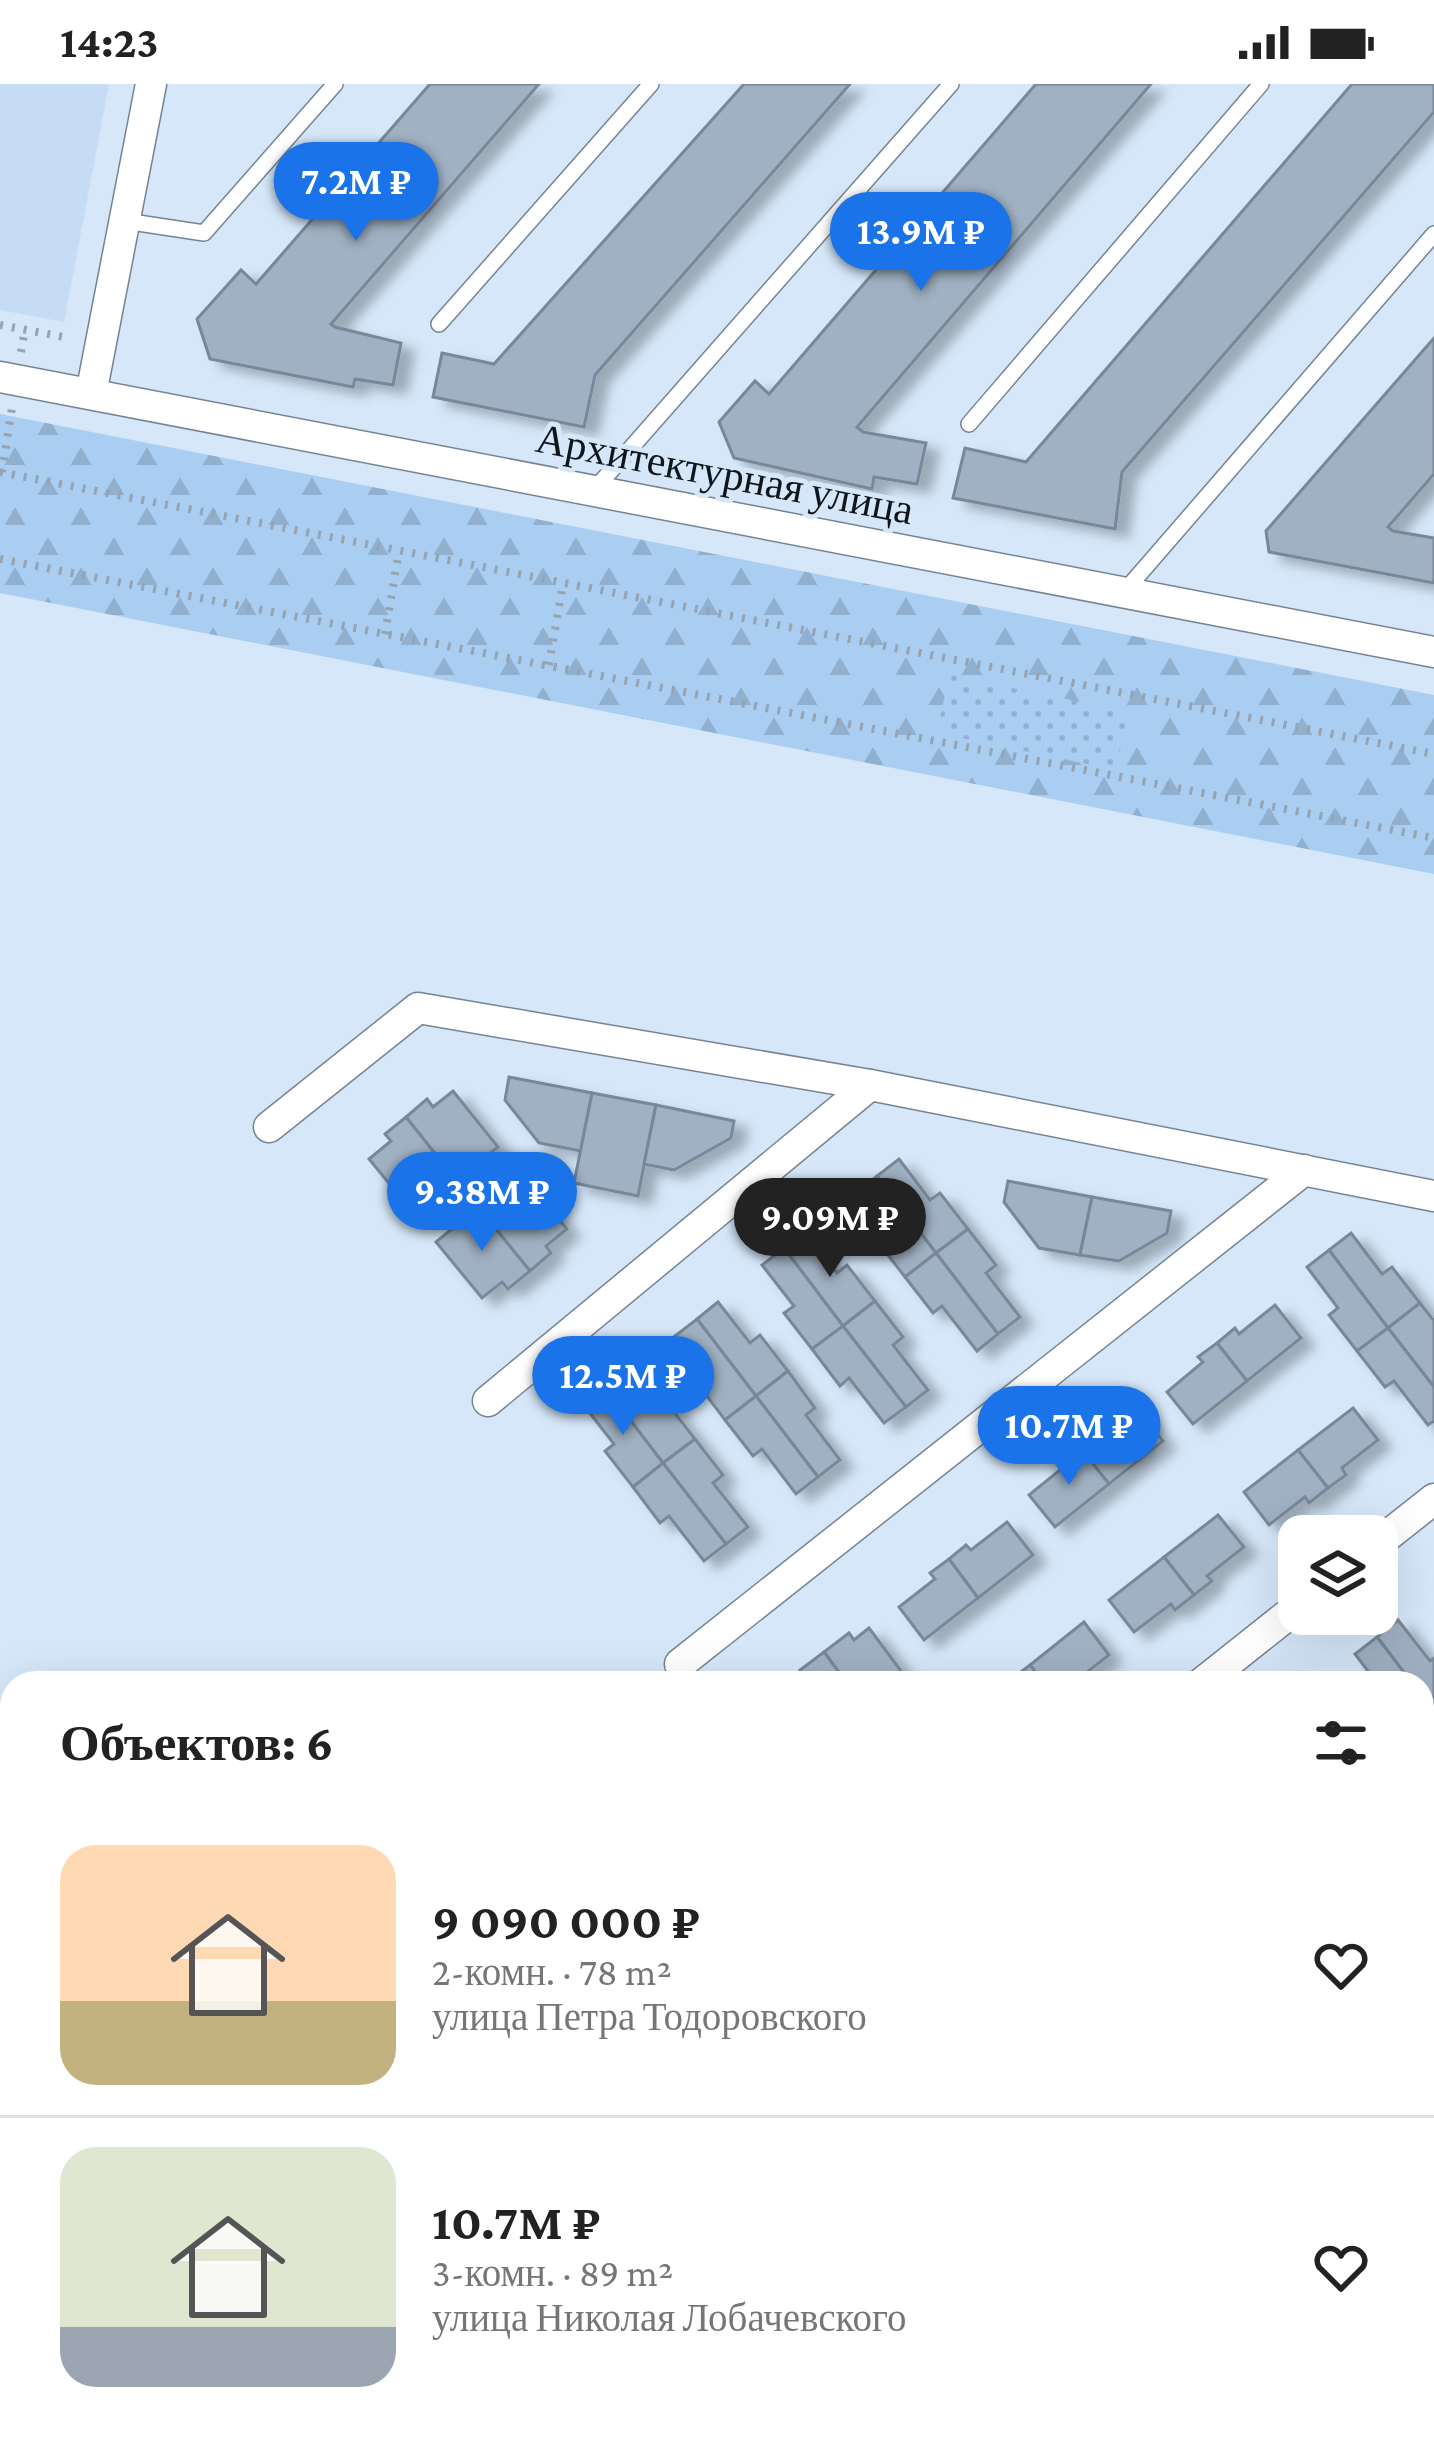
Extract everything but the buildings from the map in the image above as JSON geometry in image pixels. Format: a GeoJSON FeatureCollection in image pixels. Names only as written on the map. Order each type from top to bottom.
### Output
{"type":"FeatureCollection","features":[{"type":"Feature","properties":{"kind":"street"},"geometry":{"type":"LineString","coordinates":[[92,394],[151,84]]}},
{"type":"Feature","properties":{"kind":"street","name":"Архитектурная улица"},"geometry":{"type":"LineString","coordinates":[[0,377],[1434,652]]}},
{"type":"Feature","properties":{"kind":"street"},"geometry":{"type":"LineString","coordinates":[[269,1127],[418,1008],[870,1085],[1434,1196]]}},
{"type":"Feature","properties":{"kind":"street"},"geometry":{"type":"LineString","coordinates":[[488,1401],[870,1085]]}},
{"type":"Feature","properties":{"kind":"street"},"geometry":{"type":"LineString","coordinates":[[680,1664],[1304,1170]]}},
{"type":"Feature","properties":{"kind":"street"},"geometry":{"type":"LineString","coordinates":[[1398,1527],[1434,1499]]}},
{"type":"Feature","properties":{"kind":"street"},"geometry":{"type":"LineString","coordinates":[[1217,1671],[1278,1623]]}},
{"type":"Feature","properties":{"kind":"lane"},"geometry":{"type":"LineString","coordinates":[[124,220],[204,233],[335,84]]}},
{"type":"Feature","properties":{"kind":"lane"},"geometry":{"type":"LineString","coordinates":[[439,325],[650,84]]}},
{"type":"Feature","properties":{"kind":"lane"},"geometry":{"type":"LineString","coordinates":[[594,490],[951,84]]}},
{"type":"Feature","properties":{"kind":"lane"},"geometry":{"type":"LineString","coordinates":[[969,424],[1262,84]]}},
{"type":"Feature","properties":{"kind":"lane"},"geometry":{"type":"LineString","coordinates":[[1124,592],[1434,233]]}},
{"type":"Feature","properties":{"kind":"path"},"geometry":{"type":"LineString","coordinates":[[0,325],[101,344]]}},
{"type":"Feature","properties":{"kind":"path"},"geometry":{"type":"LineString","coordinates":[[0,472],[1434,754]]}},
{"type":"Feature","properties":{"kind":"path"},"geometry":{"type":"LineString","coordinates":[[385,634],[399,550]]}},
{"type":"Feature","properties":{"kind":"path"},"geometry":{"type":"LineString","coordinates":[[0,559],[1434,838]]}},
{"type":"Feature","properties":{"kind":"path"},"geometry":{"type":"LineString","coordinates":[[549,665],[562,583]]}},
{"type":"Feature","properties":{"kind":"shaded area"},"geometry":{"type":"Polygon","coordinates":[[[0,84],[109,84],[64,322],[0,310],[0,84]]]}},
{"type":"Feature","properties":{"kind":"green space"},"geometry":{"type":"Polygon","coordinates":[[[0,414],[1434,695],[1434,874],[0,593],[0,414]]]}},
{"type":"Feature","properties":{"kind":"green space"},"geometry":{"type":"Polygon","coordinates":[[[949,675],[1128,712],[1116,770],[937,733],[949,675]]]}}]}
